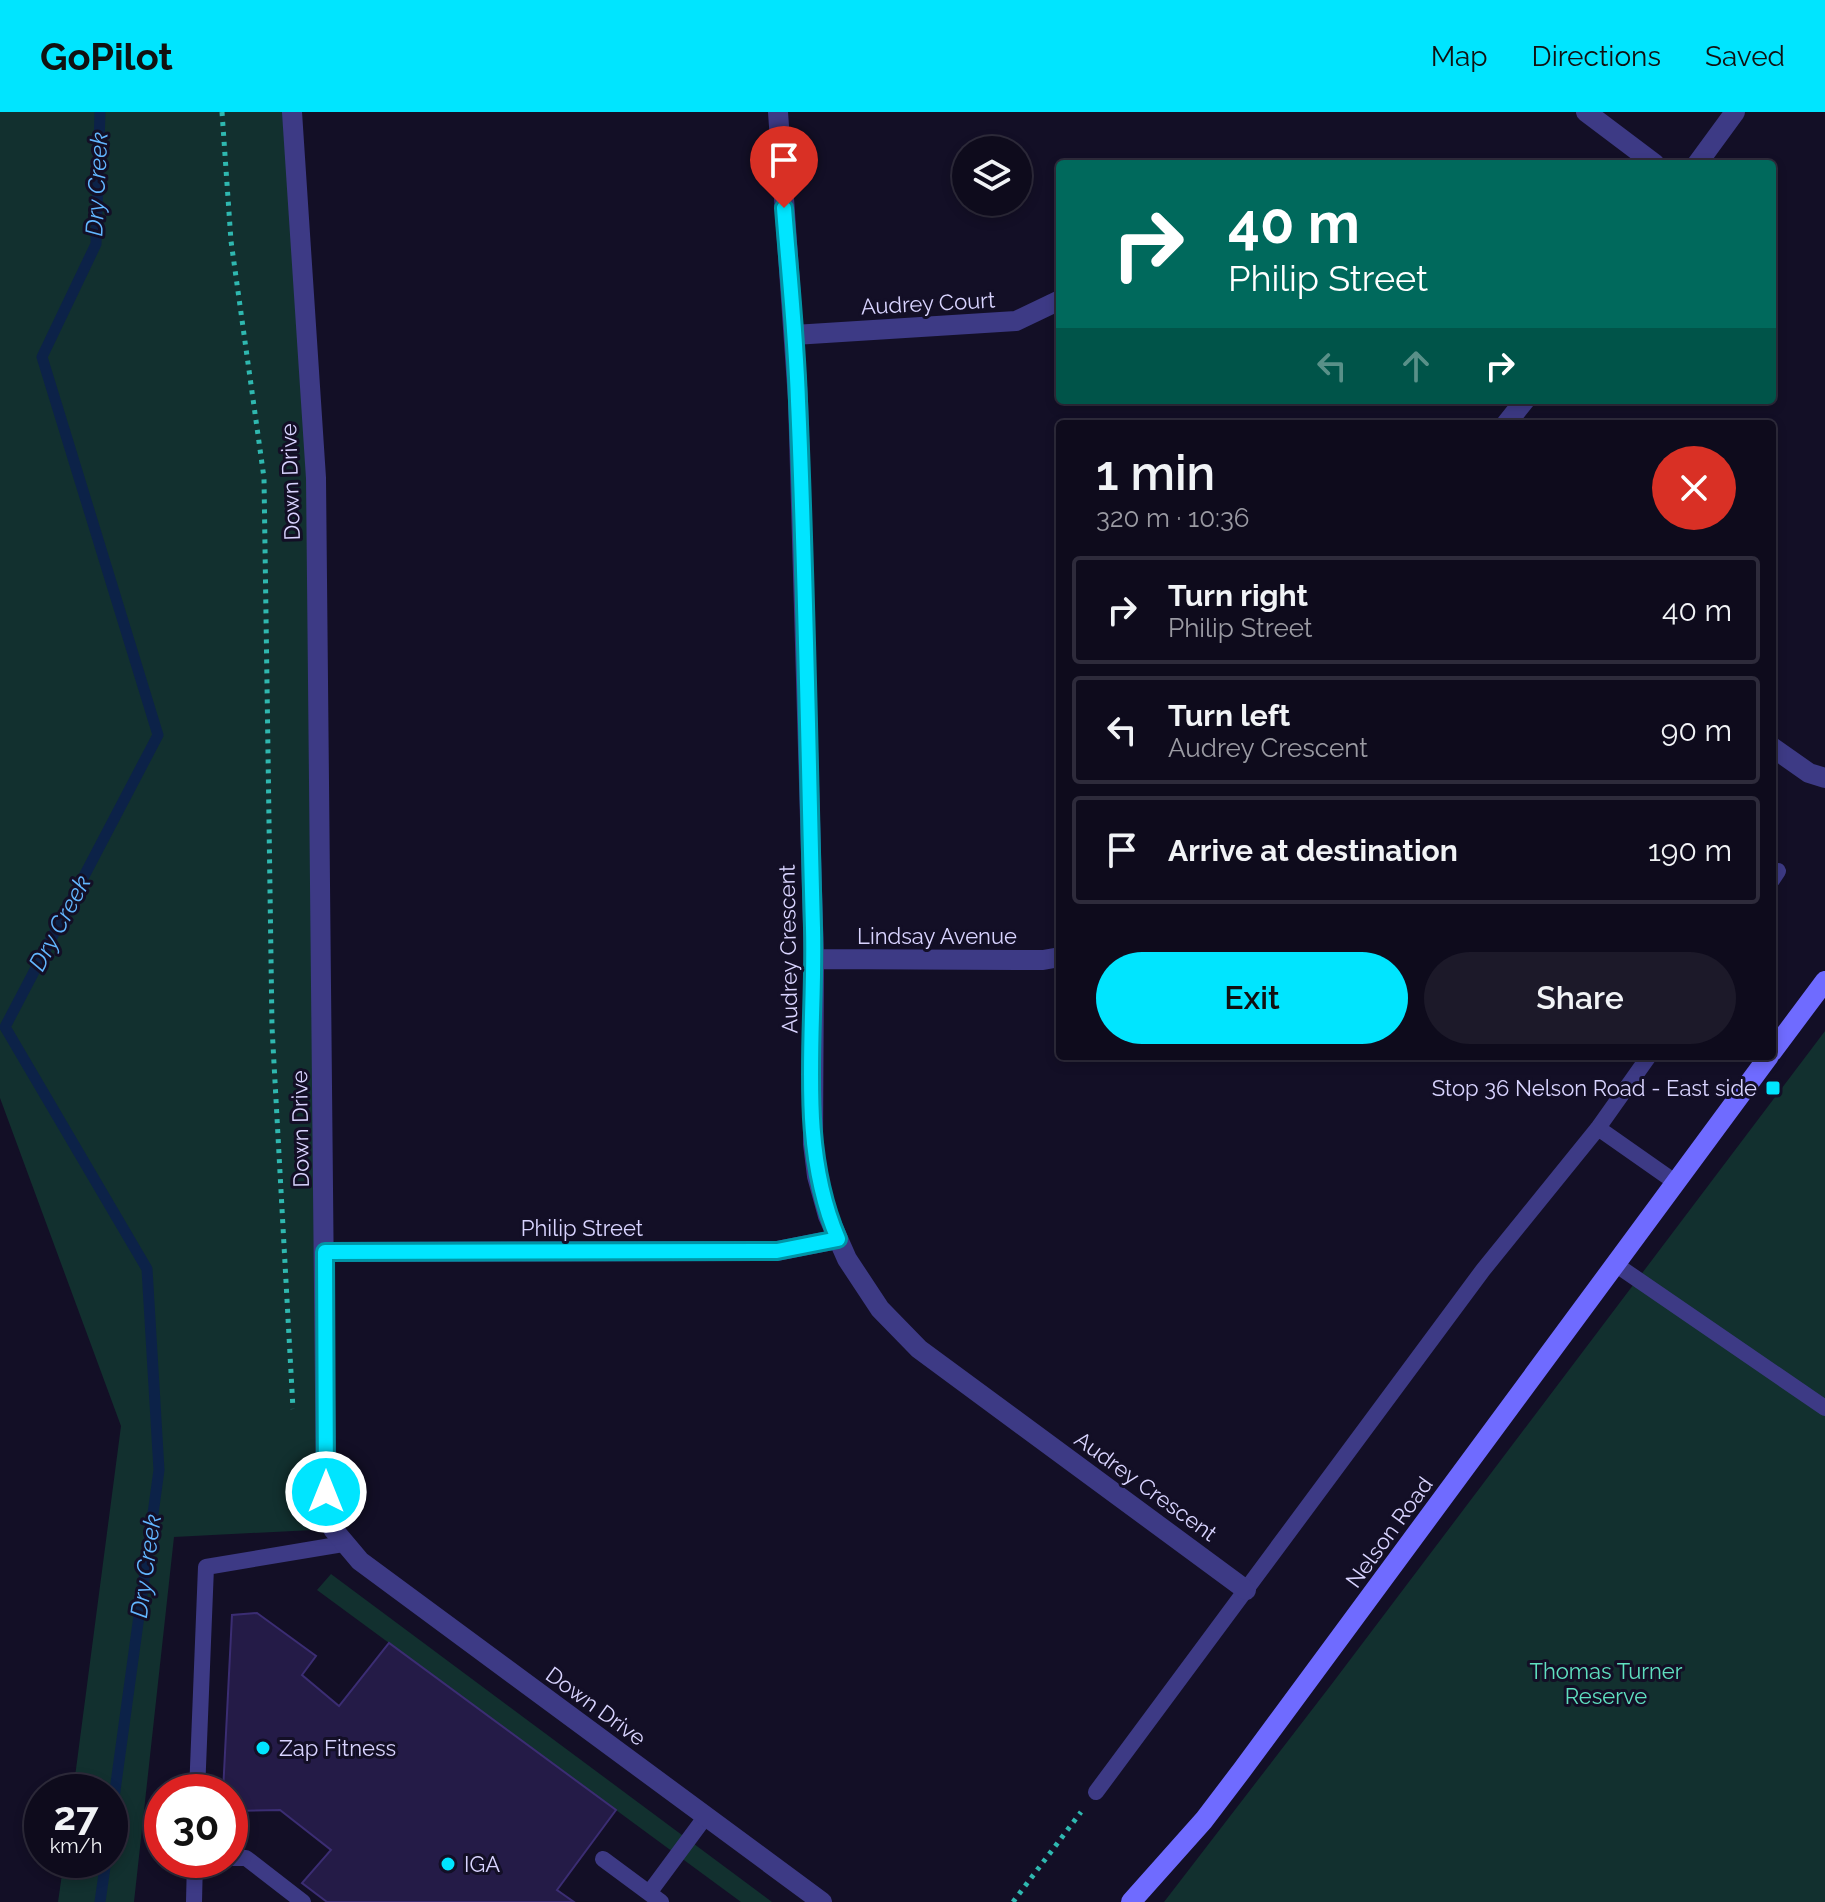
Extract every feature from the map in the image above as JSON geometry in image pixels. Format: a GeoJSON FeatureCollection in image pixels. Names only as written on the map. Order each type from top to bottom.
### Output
{"type":"FeatureCollection","features":[{"type":"Feature","properties":{"kind":"main road","name":"Nelson Road"},"geometry":{"type":"LineString","coordinates":[[1776,1047],[1825,981]]}},
{"type":"Feature","properties":{"kind":"main road","name":"Nelson Road"},"geometry":{"type":"LineString","coordinates":[[1131,1902],[1223,1795],[1766,1060]]}},
{"type":"Feature","properties":{"kind":"street","name":"Down Drive"},"geometry":{"type":"LineString","coordinates":[[292,112],[316,478],[326,1492],[333,1529],[360,1561],[421,1608],[822,1902]]}},
{"type":"Feature","properties":{"kind":"street","name":"Audrey Crescent"},"geometry":{"type":"LineString","coordinates":[[778,112],[798,400],[814,959],[812,1137],[817,1176],[828,1216],[847,1259],[880,1309],[919,1349],[1246,1590]]}},
{"type":"Feature","properties":{"kind":"street"},"geometry":{"type":"LineString","coordinates":[[1586,112],[1650,160]]}},
{"type":"Feature","properties":{"kind":"street"},"geometry":{"type":"LineString","coordinates":[[1700,160],[1735,112]]}},
{"type":"Feature","properties":{"kind":"street","name":"Audrey Court"},"geometry":{"type":"LineString","coordinates":[[794,335],[1016,321],[1056,302]]}},
{"type":"Feature","properties":{"kind":"street"},"geometry":{"type":"LineString","coordinates":[[1509,420],[1522,404]]}},
{"type":"Feature","properties":{"kind":"street"},"geometry":{"type":"LineString","coordinates":[[1776,750],[1809,773],[1825,778]]}},
{"type":"Feature","properties":{"kind":"street","name":"Lindsay Avenue"},"geometry":{"type":"LineString","coordinates":[[814,959],[1030,961],[1056,958]]}},
{"type":"Feature","properties":{"kind":"street","name":"Philip Street"},"geometry":{"type":"LineString","coordinates":[[325,1252],[777,1251],[838,1239]]}},
{"type":"Feature","properties":{"kind":"lane"},"geometry":{"type":"LineString","coordinates":[[1096,1792],[1483,1270],[1598,1128],[1646,1060]]}},
{"type":"Feature","properties":{"kind":"lane"},"geometry":{"type":"LineString","coordinates":[[1598,1128],[1675,1182]]}},
{"type":"Feature","properties":{"kind":"lane"},"geometry":{"type":"LineString","coordinates":[[1615,1264],[1825,1408]]}},
{"type":"Feature","properties":{"kind":"lane"},"geometry":{"type":"LineString","coordinates":[[198,1774],[206,1567],[343,1544]]}},
{"type":"Feature","properties":{"kind":"lane"},"geometry":{"type":"LineString","coordinates":[[603,1859],[655,1898],[706,1816]]}},
{"type":"Feature","properties":{"kind":"lane"},"geometry":{"type":"LineString","coordinates":[[248,1860],[303,1902]]}},
{"type":"Feature","properties":{"kind":"lane"},"geometry":{"type":"LineString","coordinates":[[194,1902],[195,1878]]}},
{"type":"Feature","properties":{"kind":"path"},"geometry":{"type":"LineString","coordinates":[[222,112],[231,241],[264,478],[272,1027],[294,1417]]}},
{"type":"Feature","properties":{"kind":"path"},"geometry":{"type":"LineString","coordinates":[[1013,1902],[1096,1792]]}},
{"type":"Feature","properties":{"kind":"green space"},"geometry":{"type":"Polygon","coordinates":[[[0,112],[288,112],[319,724],[333,1529],[174,1537],[148,1774],[144,1774],[144,1811],[134,1902],[58,1902],[61,1878],[128,1878],[128,1774],[75,1774],[121,1426],[0,1098],[0,112]]]}},
{"type":"Feature","properties":{"kind":"green space","name":"Thomas Turner Reserve"},"geometry":{"type":"Polygon","coordinates":[[[1825,1031],[1825,1902],[1164,1902],[1331,1685],[1825,1031]]]}},
{"type":"Feature","properties":{"kind":"green space"},"geometry":{"type":"Polygon","coordinates":[[[331,1574],[772,1902],[741,1902],[317,1590],[331,1574]]]}},
{"type":"Feature","properties":{"kind":"building"},"geometry":{"type":"Polygon","coordinates":[[[257,1613],[316,1656],[302,1675],[339,1706],[389,1643],[616,1810],[557,1890],[574,1902],[327,1902],[302,1883],[331,1850],[280,1810],[248,1811],[248,1774],[224,1774],[232,1615],[257,1613]]]}},
{"type":"Feature","properties":{"kind":"waterway","name":"Dry Creek"},"geometry":{"type":"LineString","coordinates":[[100,112],[96,244],[42,357],[158,735],[5,1027],[147,1269],[159,1470],[117,1774]]}},
{"type":"Feature","properties":{"kind":"waterway","name":"Dry Creek"},"geometry":{"type":"LineString","coordinates":[[100,1902],[103,1878]]}},
{"type":"Feature","properties":{"kind":"place","name":"Stop 36 Nelson Road - East side"},"geometry":{"type":"Point","coordinates":[1773,1088]}},
{"type":"Feature","properties":{"kind":"place","name":"Zap Fitness"},"geometry":{"type":"Point","coordinates":[263,1748]}},
{"type":"Feature","properties":{"kind":"place","name":"IGA"},"geometry":{"type":"Point","coordinates":[448,1864]}},
{"type":"Feature","properties":{"kind":"route"},"geometry":{"type":"LineString","coordinates":[[326,1492],[325,1252],[777,1251],[838,1239],[817,1176],[812,1137],[814,959],[798,400],[784,208]]}}]}
